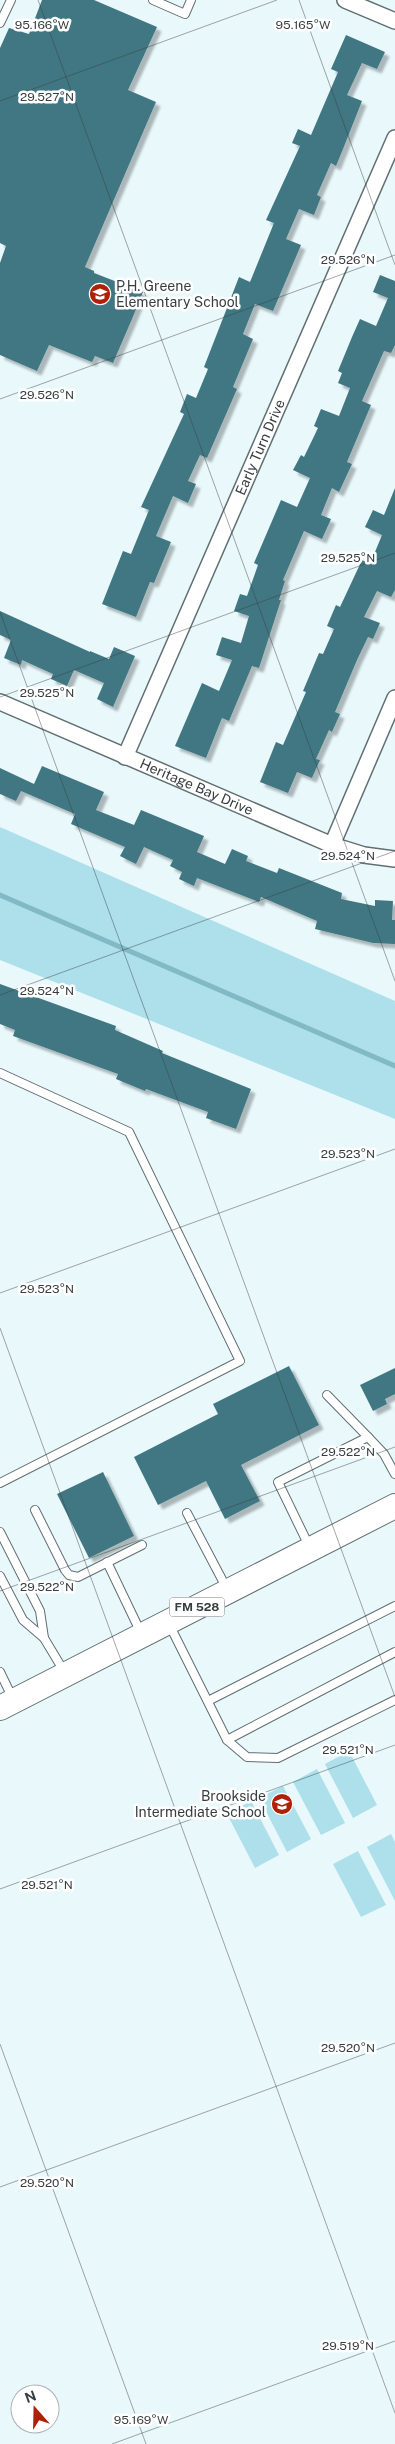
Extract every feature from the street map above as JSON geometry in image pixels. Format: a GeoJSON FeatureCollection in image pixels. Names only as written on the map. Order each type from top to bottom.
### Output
{"type":"FeatureCollection","features":[{"type":"Feature","properties":{"kind":"main road","name":"FM 528"},"geometry":{"type":"LineString","coordinates":[[7,1704],[395,1506]]}},
{"type":"Feature","properties":{"kind":"street"},"geometry":{"type":"LineString","coordinates":[[345,0],[395,21]]}},
{"type":"Feature","properties":{"kind":"street","name":"Early Turn Drive"},"geometry":{"type":"LineString","coordinates":[[125,757],[395,138]]}},
{"type":"Feature","properties":{"kind":"street"},"geometry":{"type":"LineString","coordinates":[[332,845],[395,698]]}},
{"type":"Feature","properties":{"kind":"street","name":"Heritage Bay Drive"},"geometry":{"type":"LineString","coordinates":[[0,702],[332,845],[364,855],[395,859]]}},
{"type":"Feature","properties":{"kind":"lane"},"geometry":{"type":"LineString","coordinates":[[0,23],[10,0]]}},
{"type":"Feature","properties":{"kind":"lane"},"geometry":{"type":"LineString","coordinates":[[153,0],[185,14],[191,0]]}},
{"type":"Feature","properties":{"kind":"lane"},"geometry":{"type":"LineString","coordinates":[[0,1074],[129,1132],[240,1361],[1,1482]]}},
{"type":"Feature","properties":{"kind":"lane"},"geometry":{"type":"LineString","coordinates":[[327,1395],[384,1454],[395,1474]]}},
{"type":"Feature","properties":{"kind":"lane"},"geometry":{"type":"LineString","coordinates":[[311,1549],[278,1482],[368,1437]]}},
{"type":"Feature","properties":{"kind":"lane"},"geometry":{"type":"LineString","coordinates":[[35,1510],[65,1570],[78,1577],[142,1546]]}},
{"type":"Feature","properties":{"kind":"lane"},"geometry":{"type":"LineString","coordinates":[[188,1514],[228,1591]]}},
{"type":"Feature","properties":{"kind":"lane"},"geometry":{"type":"LineString","coordinates":[[0,1532],[40,1611],[44,1638]]}},
{"type":"Feature","properties":{"kind":"lane"},"geometry":{"type":"LineString","coordinates":[[107,1562],[142,1635]]}},
{"type":"Feature","properties":{"kind":"lane"},"geometry":{"type":"LineString","coordinates":[[0,1576],[23,1620],[44,1638],[66,1674]]}},
{"type":"Feature","properties":{"kind":"lane"},"geometry":{"type":"LineString","coordinates":[[208,1701],[395,1606]]}},
{"type":"Feature","properties":{"kind":"lane"},"geometry":{"type":"LineString","coordinates":[[168,1622],[227,1740],[246,1757],[278,1758],[395,1700]]}},
{"type":"Feature","properties":{"kind":"lane"},"geometry":{"type":"LineString","coordinates":[[227,1740],[395,1652]]}},
{"type":"Feature","properties":{"kind":"lane"},"geometry":{"type":"LineString","coordinates":[[0,1672],[7,1704]]}},
{"type":"Feature","properties":{"kind":"shaded area"},"geometry":{"type":"Polygon","coordinates":[[[0,827],[395,1001],[395,1119],[0,960],[0,827]]]}},
{"type":"Feature","properties":{"kind":"shaded area"},"geometry":{"type":"Polygon","coordinates":[[[349,1751],[377,1805],[353,1818],[325,1764],[349,1751]]]}},
{"type":"Feature","properties":{"kind":"shaded area"},"geometry":{"type":"Polygon","coordinates":[[[317,1769],[345,1823],[321,1835],[293,1782],[317,1769]]]}},
{"type":"Feature","properties":{"kind":"shaded area"},"geometry":{"type":"Polygon","coordinates":[[[283,1786],[311,1839],[287,1852],[259,1798],[283,1786]]]}},
{"type":"Feature","properties":{"kind":"shaded area"},"geometry":{"type":"Polygon","coordinates":[[[251,1801],[279,1855],[255,1868],[227,1814],[251,1801]]]}},
{"type":"Feature","properties":{"kind":"shaded area"},"geometry":{"type":"Polygon","coordinates":[[[391,1834],[395,1842],[395,1901],[367,1847],[391,1834]]]}},
{"type":"Feature","properties":{"kind":"shaded area"},"geometry":{"type":"Polygon","coordinates":[[[358,1851],[386,1905],[361,1917],[333,1864],[358,1851]]]}},
{"type":"Feature","properties":{"kind":"building"},"geometry":{"type":"Polygon","coordinates":[[[42,0],[94,0],[157,27],[128,90],[156,102],[85,267],[94,271],[94,273],[143,292],[113,363],[95,356],[92,362],[49,345],[37,371],[0,355],[0,263],[6,246],[0,243],[0,48],[9,28],[29,34],[42,0]]]}},
{"type":"Feature","properties":{"kind":"building"},"geometry":{"type":"Polygon","coordinates":[[[346,35],[385,52],[377,69],[362,63],[347,95],[362,101],[336,166],[331,163],[317,195],[321,197],[314,215],[299,209],[286,239],[301,245],[273,311],[255,304],[243,334],[253,339],[233,387],[237,389],[207,458],[200,455],[188,481],[196,484],[188,503],[173,496],[156,536],[171,542],[154,583],[150,582],[136,617],[102,604],[123,551],[131,554],[149,510],[141,507],[184,414],[180,412],[187,394],[196,398],[208,369],[204,367],[239,277],[250,282],[274,223],[266,220],[300,146],[292,143],[298,129],[311,135],[338,72],[331,69],[346,35]]]}},
{"type":"Feature","properties":{"kind":"building"},"geometry":{"type":"Polygon","coordinates":[[[380,275],[395,281],[395,345],[391,353],[384,351],[362,401],[371,405],[347,462],[352,464],[339,492],[332,488],[321,515],[331,519],[322,539],[304,531],[283,580],[285,581],[279,600],[281,600],[259,668],[252,666],[229,721],[222,718],[206,758],[175,746],[202,683],[219,691],[232,660],[216,655],[222,637],[241,643],[249,616],[234,611],[240,594],[247,596],[258,565],[254,563],[281,500],[297,507],[310,478],[293,470],[301,455],[304,457],[318,428],[314,426],[321,409],[339,416],[350,388],[338,383],[342,373],[338,371],[352,337],[360,319],[376,326],[388,298],[373,292],[380,275]]]}},
{"type":"Feature","properties":{"kind":"building"},"geometry":{"type":"Polygon","coordinates":[[[395,488],[395,590],[391,597],[377,591],[364,617],[380,623],[373,639],[368,637],[357,660],[335,712],[340,714],[332,732],[329,730],[316,759],[320,760],[312,778],[297,772],[288,793],[260,782],[276,742],[283,745],[306,692],[303,691],[319,653],[323,654],[334,629],[327,626],[336,605],[340,607],[362,560],[370,564],[382,535],[365,527],[373,510],[384,515],[395,488]]]}},
{"type":"Feature","properties":{"kind":"building"},"geometry":{"type":"Polygon","coordinates":[[[0,611],[109,659],[114,647],[135,656],[113,707],[97,699],[104,683],[74,670],[67,686],[51,679],[53,674],[22,660],[21,665],[4,658],[11,640],[0,635],[0,611]]]}},
{"type":"Feature","properties":{"kind":"building"},"geometry":{"type":"Polygon","coordinates":[[[42,766],[104,792],[96,810],[134,825],[141,810],[204,836],[197,852],[225,864],[232,849],[248,856],[246,861],[277,873],[279,868],[342,893],[341,899],[375,906],[375,900],[393,901],[392,920],[395,920],[395,944],[373,943],[315,929],[317,921],[261,897],[259,902],[197,878],[194,886],[179,879],[182,872],[170,866],[173,860],[144,847],[136,864],[120,856],[125,847],[71,824],[75,814],[21,791],[16,801],[0,794],[0,768],[34,784],[42,766]]]}},
{"type":"Feature","properties":{"kind":"building"},"geometry":{"type":"Polygon","coordinates":[[[0,984],[116,1026],[115,1030],[163,1051],[162,1053],[251,1089],[236,1129],[206,1118],[208,1112],[146,1089],[145,1091],[116,1079],[118,1074],[13,1036],[15,1030],[0,1024],[0,984]]]}},
{"type":"Feature","properties":{"kind":"building"},"geometry":{"type":"Polygon","coordinates":[[[289,1366],[319,1425],[241,1465],[260,1501],[225,1519],[206,1481],[158,1505],[134,1457],[218,1414],[213,1404],[289,1366]]]}},
{"type":"Feature","properties":{"kind":"building"},"geometry":{"type":"Polygon","coordinates":[[[395,1368],[395,1394],[385,1399],[387,1404],[373,1411],[360,1385],[395,1368]]]}},
{"type":"Feature","properties":{"kind":"building"},"geometry":{"type":"Polygon","coordinates":[[[103,1472],[134,1536],[89,1558],[57,1494],[103,1472]]]}},
{"type":"Feature","properties":{"kind":"waterway"},"geometry":{"type":"LineString","coordinates":[[0,895],[395,1066]]}},
{"type":"Feature","properties":{"kind":"place","name":"P.H. Greene Elementary School"},"geometry":{"type":"Point","coordinates":[100,294]}},
{"type":"Feature","properties":{"kind":"place","name":"Brookside Intermediate School"},"geometry":{"type":"Point","coordinates":[282,1804]}}]}
